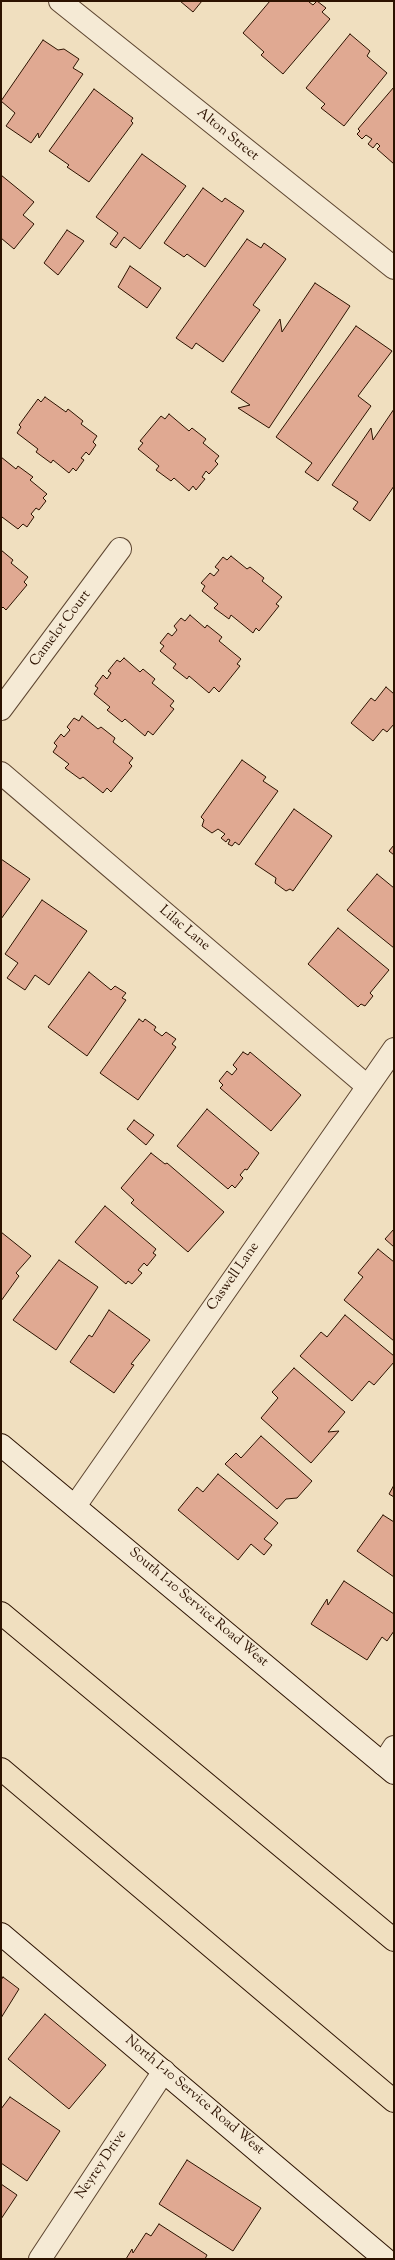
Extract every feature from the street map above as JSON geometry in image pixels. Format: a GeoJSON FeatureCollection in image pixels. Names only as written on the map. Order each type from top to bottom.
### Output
{"type":"FeatureCollection","features":[{"type":"Feature","properties":{"kind":"highway"},"geometry":{"type":"LineString","coordinates":[[1,1613],[394,1940]]}},
{"type":"Feature","properties":{"kind":"highway"},"geometry":{"type":"LineString","coordinates":[[1,1769],[394,2101]]}},
{"type":"Feature","properties":{"kind":"street","name":"Alton Street"},"geometry":{"type":"LineString","coordinates":[[60,1],[394,268]]}},
{"type":"Feature","properties":{"kind":"street","name":"Camelot Court"},"geometry":{"type":"LineString","coordinates":[[1,709],[120,548]]}},
{"type":"Feature","properties":{"kind":"street","name":"Lilac Lane"},"geometry":{"type":"LineString","coordinates":[[1,773],[367,1086]]}},
{"type":"Feature","properties":{"kind":"street","name":"Caswell Lane"},"geometry":{"type":"LineString","coordinates":[[75,1506],[394,1049]]}},
{"type":"Feature","properties":{"kind":"street","name":"South I-10 Service Road West"},"geometry":{"type":"LineString","coordinates":[[1,1445],[390,1761]]}},
{"type":"Feature","properties":{"kind":"street","name":"North I-10 Service Road West"},"geometry":{"type":"LineString","coordinates":[[1,1934],[386,2259]]}},
{"type":"Feature","properties":{"kind":"street","name":"Neyrey Drive"},"geometry":{"type":"LineString","coordinates":[[40,2259],[164,2071]]}},
{"type":"Feature","properties":{"kind":"building"},"geometry":{"type":"Polygon","coordinates":[[[180,1],[202,1],[193,12],[180,1]]]}},
{"type":"Feature","properties":{"kind":"building"},"geometry":{"type":"Polygon","coordinates":[[[270,1],[310,1],[309,2],[313,5],[317,1],[326,8],[322,12],[330,19],[283,74],[261,55],[264,52],[243,33],[270,1]]]}},
{"type":"Feature","properties":{"kind":"building"},"geometry":{"type":"Polygon","coordinates":[[[350,34],[370,51],[367,56],[387,73],[344,126],[321,108],[325,104],[306,88],[350,34]]]}},
{"type":"Feature","properties":{"kind":"building"},"geometry":{"type":"Polygon","coordinates":[[[43,40],[58,50],[64,49],[79,59],[73,68],[83,74],[39,138],[38,133],[31,143],[6,126],[15,113],[1,101],[43,40]]]}},
{"type":"Feature","properties":{"kind":"building"},"geometry":{"type":"Polygon","coordinates":[[[394,87],[394,164],[377,149],[380,146],[377,143],[373,148],[368,144],[372,139],[366,135],[362,139],[357,134],[360,131],[358,129],[394,87]]]}},
{"type":"Feature","properties":{"kind":"building"},"geometry":{"type":"Polygon","coordinates":[[[94,89],[133,118],[131,121],[133,123],[89,182],[67,167],[69,165],[49,151],[94,89]]]}},
{"type":"Feature","properties":{"kind":"building"},"geometry":{"type":"Polygon","coordinates":[[[142,154],[186,186],[140,249],[124,237],[116,248],[110,244],[118,233],[96,217],[142,154]]]}},
{"type":"Feature","properties":{"kind":"building"},"geometry":{"type":"Polygon","coordinates":[[[1,175],[34,202],[23,215],[34,224],[14,249],[1,238],[1,175]]]}},
{"type":"Feature","properties":{"kind":"building"},"geometry":{"type":"Polygon","coordinates":[[[203,188],[222,202],[225,198],[244,211],[205,267],[187,254],[184,257],[164,243],[203,188]]]}},
{"type":"Feature","properties":{"kind":"building"},"geometry":{"type":"Polygon","coordinates":[[[67,230],[84,241],[58,275],[44,263],[67,230]]]}},
{"type":"Feature","properties":{"kind":"building"},"geometry":{"type":"Polygon","coordinates":[[[247,239],[261,248],[264,243],[286,259],[253,305],[260,310],[223,362],[196,343],[192,349],[176,338],[247,239]]]}},
{"type":"Feature","properties":{"kind":"building"},"geometry":{"type":"Polygon","coordinates":[[[130,266],[161,288],[147,308],[118,287],[130,266]]]}},
{"type":"Feature","properties":{"kind":"building"},"geometry":{"type":"Polygon","coordinates":[[[315,283],[350,306],[269,428],[238,408],[250,405],[231,392],[280,319],[282,332],[315,283]]]}},
{"type":"Feature","properties":{"kind":"building"},"geometry":{"type":"Polygon","coordinates":[[[356,326],[392,351],[358,396],[371,406],[318,481],[305,472],[312,463],[276,437],[356,326]]]}},
{"type":"Feature","properties":{"kind":"building"},"geometry":{"type":"Polygon","coordinates":[[[45,397],[66,412],[68,409],[83,421],[81,424],[97,436],[93,442],[96,445],[89,455],[86,452],[81,458],[84,460],[76,471],[73,468],[69,473],[53,460],[51,463],[36,452],[38,449],[17,433],[21,427],[19,425],[38,399],[41,402],[45,397]]]}},
{"type":"Feature","properties":{"kind":"building"},"geometry":{"type":"Polygon","coordinates":[[[394,409],[394,486],[370,521],[353,509],[358,502],[332,485],[371,428],[373,440],[394,409]]]}},
{"type":"Feature","properties":{"kind":"building"},"geometry":{"type":"Polygon","coordinates":[[[169,414],[189,431],[192,428],[206,439],[203,443],[219,456],[215,461],[218,464],[209,474],[206,471],[202,477],[205,479],[196,490],[193,486],[189,491],[174,478],[171,481],[156,470],[159,466],[138,449],[143,443],[140,441],[161,416],[165,419],[169,414]]]}},
{"type":"Feature","properties":{"kind":"building"},"geometry":{"type":"Polygon","coordinates":[[[1,457],[16,469],[18,466],[33,477],[30,480],[47,494],[43,498],[46,501],[39,510],[36,508],[31,514],[34,517],[27,527],[23,524],[18,529],[2,517],[1,519],[1,457]]]}},
{"type":"Feature","properties":{"kind":"building"},"geometry":{"type":"Polygon","coordinates":[[[1,550],[13,560],[11,563],[28,577],[24,582],[27,585],[6,610],[3,607],[1,609],[1,550]]]}},
{"type":"Feature","properties":{"kind":"building"},"geometry":{"type":"Polygon","coordinates":[[[231,556],[247,569],[250,567],[264,578],[262,581],[282,597],[276,604],[279,606],[259,631],[256,628],[253,633],[231,615],[229,619],[214,608],[218,604],[202,591],[205,586],[201,583],[210,573],[214,576],[219,570],[215,567],[223,557],[227,560],[231,556]]]}},
{"type":"Feature","properties":{"kind":"building"},"geometry":{"type":"Polygon","coordinates":[[[190,615],[205,628],[207,625],[222,637],[219,641],[241,659],[237,664],[240,666],[219,692],[214,687],[209,693],[189,676],[187,679],[173,668],[176,664],[160,651],[164,646],[160,643],[168,633],[172,636],[177,630],[174,626],[181,618],[185,621],[190,615]]]}},
{"type":"Feature","properties":{"kind":"building"},"geometry":{"type":"Polygon","coordinates":[[[124,658],[140,672],[143,669],[155,679],[152,683],[174,701],[170,706],[174,709],[153,735],[148,731],[145,736],[125,719],[122,722],[107,710],[110,707],[94,694],[98,688],[95,686],[103,675],[107,679],[111,673],[108,671],[117,660],[120,662],[124,658]]]}},
{"type":"Feature","properties":{"kind":"building"},"geometry":{"type":"Polygon","coordinates":[[[386,687],[394,694],[394,724],[387,732],[383,729],[373,741],[351,723],[371,698],[375,701],[386,687]]]}},
{"type":"Feature","properties":{"kind":"building"},"geometry":{"type":"Polygon","coordinates":[[[82,716],[98,729],[101,727],[115,738],[113,742],[133,758],[129,763],[132,766],[111,792],[107,788],[103,793],[83,777],[80,779],[65,768],[69,764],[53,752],[57,746],[54,743],[61,734],[64,737],[70,730],[67,727],[74,718],[79,721],[82,716]]]}},
{"type":"Feature","properties":{"kind":"building"},"geometry":{"type":"Polygon","coordinates":[[[242,760],[266,777],[263,781],[278,791],[239,845],[235,842],[232,846],[228,844],[230,840],[228,839],[226,842],[221,838],[225,834],[218,829],[212,833],[202,826],[204,820],[201,817],[242,760]]]}},
{"type":"Feature","properties":{"kind":"building"},"geometry":{"type":"Polygon","coordinates":[[[294,809],[332,836],[293,891],[290,889],[286,891],[275,883],[276,878],[255,864],[294,809]]]}},
{"type":"Feature","properties":{"kind":"building"},"geometry":{"type":"Polygon","coordinates":[[[394,845],[394,855],[389,851],[394,845]]]}},
{"type":"Feature","properties":{"kind":"building"},"geometry":{"type":"Polygon","coordinates":[[[1,859],[30,879],[1,919],[1,859]]]}},
{"type":"Feature","properties":{"kind":"building"},"geometry":{"type":"Polygon","coordinates":[[[377,874],[394,888],[394,948],[347,910],[377,874]]]}},
{"type":"Feature","properties":{"kind":"building"},"geometry":{"type":"Polygon","coordinates":[[[42,900],[87,931],[49,985],[35,975],[25,990],[7,978],[18,963],[5,954],[42,900]]]}},
{"type":"Feature","properties":{"kind":"building"},"geometry":{"type":"Polygon","coordinates":[[[338,928],[389,970],[370,993],[373,996],[365,1006],[361,1004],[358,1007],[308,964],[338,928]]]}},
{"type":"Feature","properties":{"kind":"building"},"geometry":{"type":"Polygon","coordinates":[[[89,972],[111,990],[115,986],[126,993],[122,998],[126,1000],[87,1056],[48,1027],[89,972]]]}},
{"type":"Feature","properties":{"kind":"building"},"geometry":{"type":"Polygon","coordinates":[[[139,1019],[143,1022],[145,1019],[156,1027],[154,1030],[162,1036],[166,1032],[176,1039],[172,1044],[176,1047],[138,1100],[100,1073],[139,1019]]]}},
{"type":"Feature","properties":{"kind":"building"},"geometry":{"type":"Polygon","coordinates":[[[243,1052],[248,1055],[250,1052],[301,1095],[271,1131],[220,1088],[223,1085],[219,1081],[227,1071],[232,1075],[237,1069],[233,1065],[243,1052]]]}},
{"type":"Feature","properties":{"kind":"building"},"geometry":{"type":"Polygon","coordinates":[[[207,1109],[259,1153],[247,1170],[245,1169],[240,1175],[243,1178],[235,1188],[232,1185],[228,1189],[177,1146],[207,1109]]]}},
{"type":"Feature","properties":{"kind":"building"},"geometry":{"type":"Polygon","coordinates":[[[134,1120],[154,1135],[146,1145],[127,1129],[134,1120]]]}},
{"type":"Feature","properties":{"kind":"building"},"geometry":{"type":"Polygon","coordinates":[[[151,1153],[165,1164],[167,1163],[224,1212],[188,1252],[131,1203],[134,1200],[121,1188],[151,1153]]]}},
{"type":"Feature","properties":{"kind":"building"},"geometry":{"type":"Polygon","coordinates":[[[105,1206],[156,1249],[153,1253],[156,1255],[147,1266],[144,1263],[138,1270],[142,1273],[132,1284],[128,1281],[126,1284],[75,1242],[105,1206]]]}},
{"type":"Feature","properties":{"kind":"building"},"geometry":{"type":"Polygon","coordinates":[[[394,1229],[394,1247],[385,1239],[394,1229]]]}},
{"type":"Feature","properties":{"kind":"building"},"geometry":{"type":"Polygon","coordinates":[[[1,1232],[31,1256],[16,1273],[19,1276],[1,1301],[1,1232]]]}},
{"type":"Feature","properties":{"kind":"building"},"geometry":{"type":"Polygon","coordinates":[[[378,1249],[394,1262],[394,1341],[344,1300],[363,1277],[358,1273],[378,1249]]]}},
{"type":"Feature","properties":{"kind":"building"},"geometry":{"type":"Polygon","coordinates":[[[59,1260],[98,1287],[56,1350],[13,1320],[59,1260]]]}},
{"type":"Feature","properties":{"kind":"building"},"geometry":{"type":"Polygon","coordinates":[[[109,1310],[150,1340],[131,1364],[134,1365],[114,1393],[70,1362],[89,1335],[92,1337],[109,1310]]]}},
{"type":"Feature","properties":{"kind":"building"},"geometry":{"type":"Polygon","coordinates":[[[345,1315],[394,1356],[394,1362],[374,1385],[369,1381],[352,1401],[300,1356],[321,1332],[327,1337],[345,1315]]]}},
{"type":"Feature","properties":{"kind":"building"},"geometry":{"type":"Polygon","coordinates":[[[294,1368],[345,1412],[328,1432],[339,1431],[311,1463],[261,1418],[278,1398],[272,1392],[294,1368]]]}},
{"type":"Feature","properties":{"kind":"building"},"geometry":{"type":"Polygon","coordinates":[[[261,1436],[312,1481],[297,1498],[286,1499],[277,1509],[225,1464],[236,1453],[241,1458],[261,1436]]]}},
{"type":"Feature","properties":{"kind":"building"},"geometry":{"type":"Polygon","coordinates":[[[218,1474],[278,1523],[264,1539],[272,1545],[264,1555],[251,1544],[238,1560],[178,1510],[197,1487],[203,1492],[218,1474]]]}},
{"type":"Feature","properties":{"kind":"building"},"geometry":{"type":"Polygon","coordinates":[[[394,1485],[394,1497],[389,1494],[394,1485]]]}},
{"type":"Feature","properties":{"kind":"building"},"geometry":{"type":"Polygon","coordinates":[[[383,1515],[394,1522],[394,1577],[357,1551],[383,1515]]]}},
{"type":"Feature","properties":{"kind":"building"},"geometry":{"type":"Polygon","coordinates":[[[344,1581],[394,1614],[394,1631],[387,1641],[382,1637],[367,1660],[311,1624],[327,1599],[328,1605],[344,1581]]]}},
{"type":"Feature","properties":{"kind":"building"},"geometry":{"type":"Polygon","coordinates":[[[3,1977],[19,1989],[1,2018],[1,1980],[3,1977]]]}},
{"type":"Feature","properties":{"kind":"building"},"geometry":{"type":"Polygon","coordinates":[[[45,2014],[106,2065],[69,2109],[8,2059],[45,2014]]]}},
{"type":"Feature","properties":{"kind":"building"},"geometry":{"type":"Polygon","coordinates":[[[10,2097],[60,2131],[27,2181],[1,2163],[1,2109],[10,2097]]]}},
{"type":"Feature","properties":{"kind":"building"},"geometry":{"type":"Polygon","coordinates":[[[187,2160],[261,2208],[233,2251],[159,2204],[187,2160]]]}},
{"type":"Feature","properties":{"kind":"building"},"geometry":{"type":"Polygon","coordinates":[[[1,2184],[17,2195],[1,2219],[1,2184]]]}},
{"type":"Feature","properties":{"kind":"building"},"geometry":{"type":"Polygon","coordinates":[[[159,2224],[207,2255],[205,2259],[126,2259],[132,2249],[133,2253],[146,2233],[151,2236],[159,2224]]]}}]}
